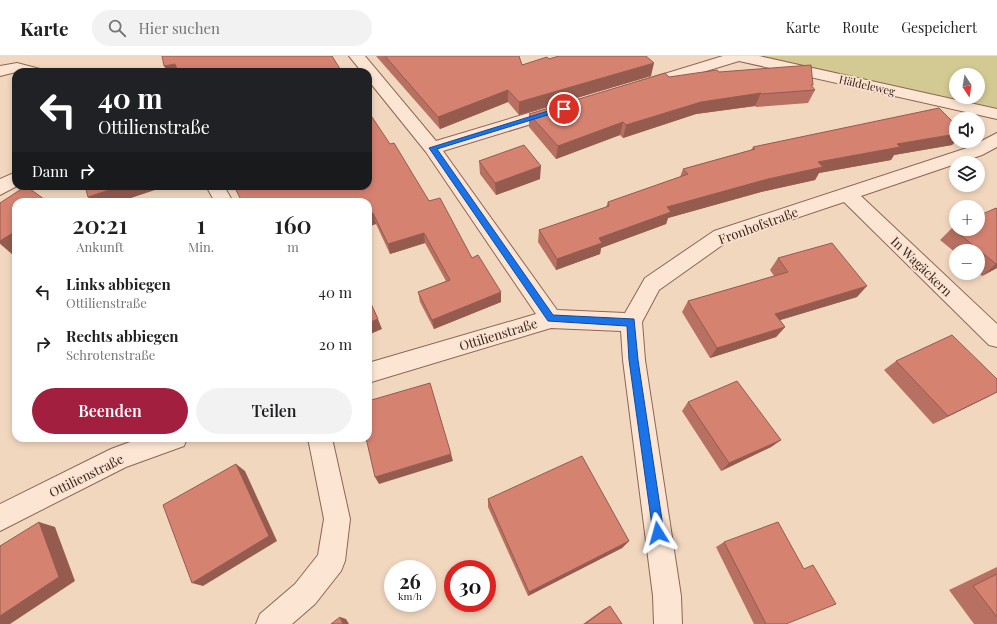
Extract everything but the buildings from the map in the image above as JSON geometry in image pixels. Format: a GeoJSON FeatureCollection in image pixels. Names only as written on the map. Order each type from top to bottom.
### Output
{"type":"FeatureCollection","features":[{"type":"Feature","properties":{"kind":"street"},"geometry":{"type":"LineString","coordinates":[[357,56],[367,68]]}},
{"type":"Feature","properties":{"kind":"street"},"geometry":{"type":"LineString","coordinates":[[627,90],[738,56]]}},
{"type":"Feature","properties":{"kind":"street","name":"Häldeleweg"},"geometry":{"type":"LineString","coordinates":[[738,56],[997,114]]}},
{"type":"Feature","properties":{"kind":"street"},"geometry":{"type":"LineString","coordinates":[[0,71],[21,62],[29,68]]}},
{"type":"Feature","properties":{"kind":"street"},"geometry":{"type":"LineString","coordinates":[[372,74],[432,148],[551,318]]}},
{"type":"Feature","properties":{"kind":"street"},"geometry":{"type":"LineString","coordinates":[[432,148],[574,106]]}},
{"type":"Feature","properties":{"kind":"street","name":"Fronhofstraße"},"geometry":{"type":"LineString","coordinates":[[631,322],[652,284],[721,236],[976,151],[997,140]]}},
{"type":"Feature","properties":{"kind":"street"},"geometry":{"type":"LineString","coordinates":[[0,188],[12,180]]}},
{"type":"Feature","properties":{"kind":"street","name":"In Wagäckern"},"geometry":{"type":"LineString","coordinates":[[847,194],[997,338]]}},
{"type":"Feature","properties":{"kind":"street","name":"Ottilienstraße"},"geometry":{"type":"LineString","coordinates":[[372,372],[551,318],[631,322]]}},
{"type":"Feature","properties":{"kind":"street"},"geometry":{"type":"LineString","coordinates":[[631,322],[634,360],[667,596],[668,624]]}},
{"type":"Feature","properties":{"kind":"street","name":"Ottilienstraße"},"geometry":{"type":"LineString","coordinates":[[0,518],[120,457],[163,442]]}},
{"type":"Feature","properties":{"kind":"street"},"geometry":{"type":"LineString","coordinates":[[270,624],[306,594],[331,561],[338,519],[321,442]]}},
{"type":"Feature","properties":{"kind":"shaded area"},"geometry":{"type":"Polygon","coordinates":[[[738,56],[997,56],[997,114],[952,104],[985,104],[985,68],[949,68],[949,103],[738,56]]]}},
{"type":"Feature","properties":{"kind":"route"},"geometry":{"type":"LineString","coordinates":[[564,109],[432,148],[551,318],[631,322],[634,360],[658,533]]}}]}
